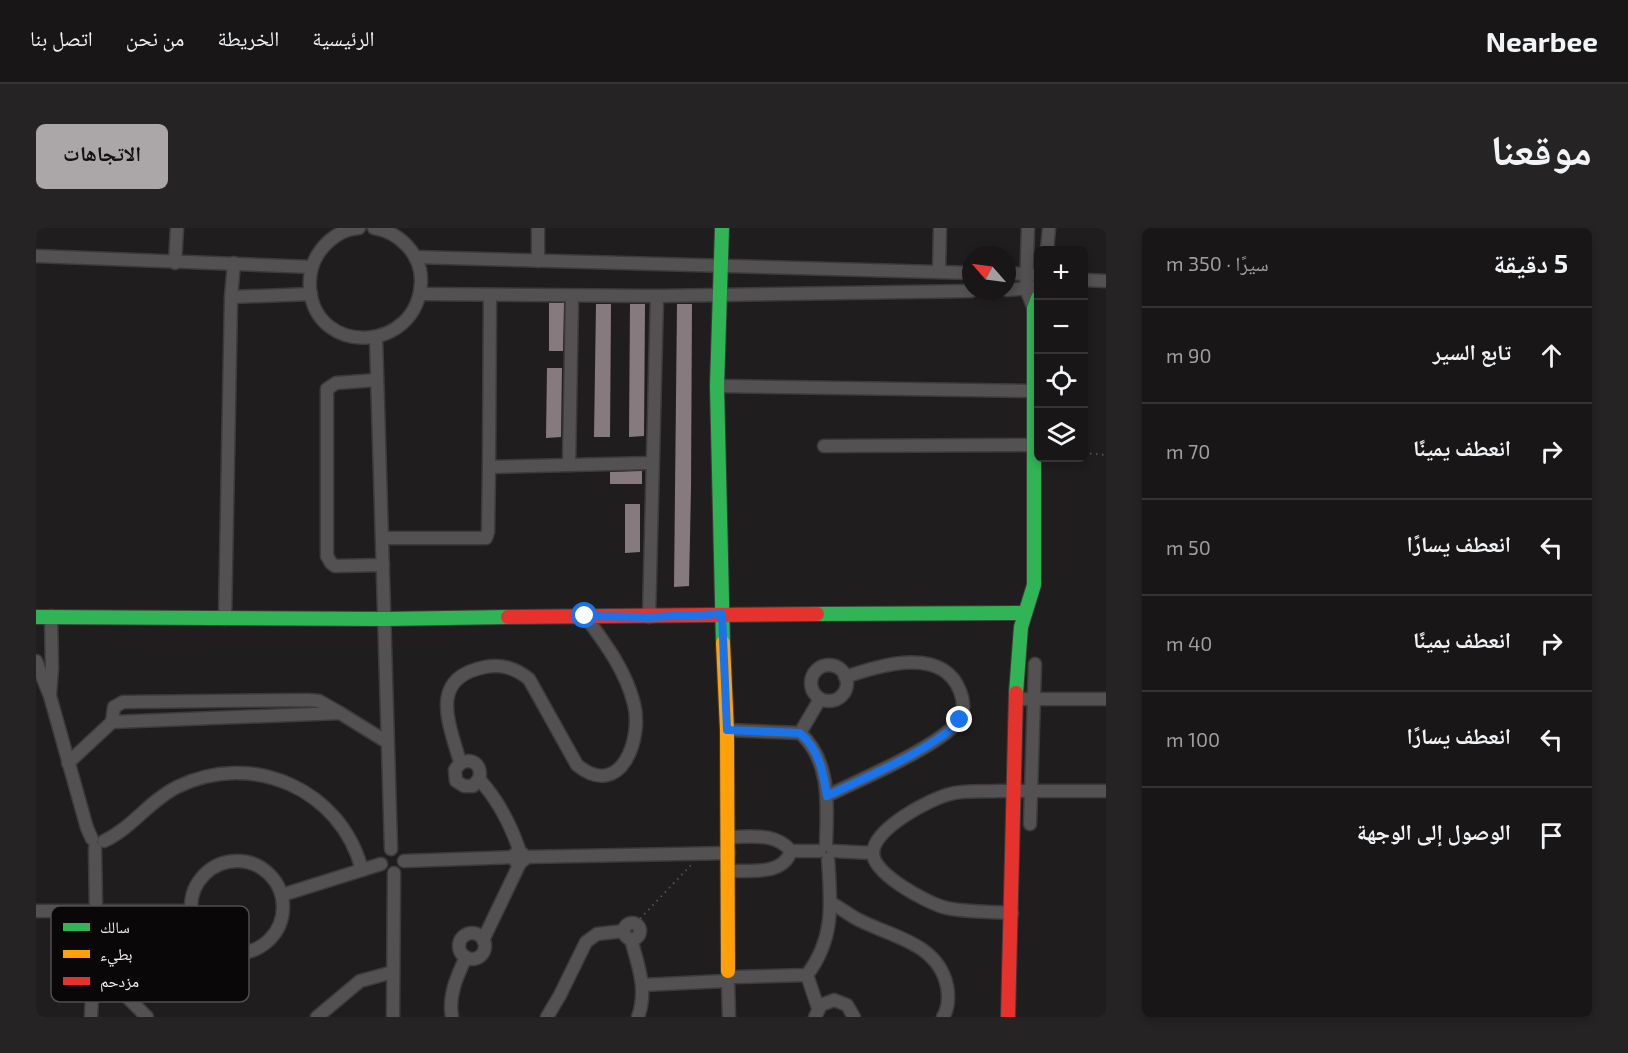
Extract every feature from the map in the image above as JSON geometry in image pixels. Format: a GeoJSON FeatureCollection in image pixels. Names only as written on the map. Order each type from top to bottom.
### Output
{"type":"FeatureCollection","features":[{"type":"Feature","properties":{"kind":"street"},"geometry":{"type":"LineString","coordinates":[[175,262],[177,228]]}},
{"type":"Feature","properties":{"kind":"street"},"geometry":{"type":"LineString","coordinates":[[359,228],[340,233],[328,242],[318,253],[312,267],[310,281],[311,294],[317,311],[327,324],[342,334],[358,339],[376,338],[391,333],[405,323],[420,294],[421,275],[410,249],[396,236],[374,228]]}},
{"type":"Feature","properties":{"kind":"street"},"geometry":{"type":"LineString","coordinates":[[538,228],[538,261]]}},
{"type":"Feature","properties":{"kind":"street"},"geometry":{"type":"LineString","coordinates":[[722,228],[717,386],[727,730],[729,1017]]}},
{"type":"Feature","properties":{"kind":"street"},"geometry":{"type":"LineString","coordinates":[[939,272],[940,228]]}},
{"type":"Feature","properties":{"kind":"street"},"geometry":{"type":"LineString","coordinates":[[1016,289],[1032,288],[1028,228]]}},
{"type":"Feature","properties":{"kind":"street"},"geometry":{"type":"LineString","coordinates":[[1047,246],[1049,228]]}},
{"type":"Feature","properties":{"kind":"street"},"geometry":{"type":"LineString","coordinates":[[36,256],[312,267]]}},
{"type":"Feature","properties":{"kind":"street"},"geometry":{"type":"LineString","coordinates":[[415,257],[962,273]]}},
{"type":"Feature","properties":{"kind":"street"},"geometry":{"type":"LineString","coordinates":[[225,619],[231,297],[234,263]]}},
{"type":"Feature","properties":{"kind":"street"},"geometry":{"type":"LineString","coordinates":[[1016,273],[1032,274]]}},
{"type":"Feature","properties":{"kind":"street"},"geometry":{"type":"LineString","coordinates":[[1088,280],[1106,280]]}},
{"type":"Feature","properties":{"kind":"street"},"geometry":{"type":"LineString","coordinates":[[420,294],[657,296],[962,291]]}},
{"type":"Feature","properties":{"kind":"street"},"geometry":{"type":"LineString","coordinates":[[231,297],[311,294]]}},
{"type":"Feature","properties":{"kind":"street"},"geometry":{"type":"LineString","coordinates":[[382,538],[486,538],[488,532],[490,295]]}},
{"type":"Feature","properties":{"kind":"street"},"geometry":{"type":"LineString","coordinates":[[569,465],[572,296]]}},
{"type":"Feature","properties":{"kind":"street"},"geometry":{"type":"LineString","coordinates":[[649,617],[657,296]]}},
{"type":"Feature","properties":{"kind":"street"},"geometry":{"type":"LineString","coordinates":[[376,338],[391,849]]}},
{"type":"Feature","properties":{"kind":"street"},"geometry":{"type":"LineString","coordinates":[[377,380],[336,382],[327,389],[327,556],[334,566],[383,565]]}},
{"type":"Feature","properties":{"kind":"street"},"geometry":{"type":"LineString","coordinates":[[717,386],[1034,391]]}},
{"type":"Feature","properties":{"kind":"street"},"geometry":{"type":"LineString","coordinates":[[824,446],[1034,445]]}},
{"type":"Feature","properties":{"kind":"street"},"geometry":{"type":"LineString","coordinates":[[1008,1017],[1016,699],[1021,627],[1034,585],[1034,462]]}},
{"type":"Feature","properties":{"kind":"street"},"geometry":{"type":"LineString","coordinates":[[489,467],[652,463]]}},
{"type":"Feature","properties":{"kind":"street"},"geometry":{"type":"LineString","coordinates":[[36,617],[385,619],[649,617],[722,614],[1025,613]]}},
{"type":"Feature","properties":{"kind":"street"},"geometry":{"type":"LineString","coordinates":[[50,696],[51,616]]}},
{"type":"Feature","properties":{"kind":"street"},"geometry":{"type":"LineString","coordinates":[[460,762],[446,712],[450,688],[461,675],[474,669],[499,666],[515,670],[529,679],[577,765],[588,773],[601,777],[610,776],[619,770],[632,745],[637,723],[636,711],[625,679],[608,646],[585,616]]}},
{"type":"Feature","properties":{"kind":"street"},"geometry":{"type":"LineString","coordinates":[[36,661],[50,696],[68,763],[97,843],[96,906]]}},
{"type":"Feature","properties":{"kind":"street"},"geometry":{"type":"LineString","coordinates":[[827,796],[931,742],[957,723],[963,712],[963,701],[957,686],[945,673],[931,666],[908,662],[892,663],[845,676]]}},
{"type":"Feature","properties":{"kind":"street"},"geometry":{"type":"LineString","coordinates":[[1030,824],[1035,664]]}},
{"type":"Feature","properties":{"kind":"street"},"geometry":{"type":"LineString","coordinates":[[824,666],[833,666],[845,676],[846,689],[841,697],[829,701],[820,699],[814,693],[811,685],[812,677],[824,666]]}},
{"type":"Feature","properties":{"kind":"street"},"geometry":{"type":"LineString","coordinates":[[800,733],[820,699]]}},
{"type":"Feature","properties":{"kind":"street"},"geometry":{"type":"LineString","coordinates":[[1016,699],[1106,699]]}},
{"type":"Feature","properties":{"kind":"street"},"geometry":{"type":"LineString","coordinates":[[68,763],[112,722],[114,707],[123,702],[319,701],[387,742]]}},
{"type":"Feature","properties":{"kind":"street"},"geometry":{"type":"LineString","coordinates":[[210,702],[210,718]]}},
{"type":"Feature","properties":{"kind":"street"},"geometry":{"type":"LineString","coordinates":[[227,702],[228,717]]}},
{"type":"Feature","properties":{"kind":"street"},"geometry":{"type":"LineString","coordinates":[[112,722],[340,713]]}},
{"type":"Feature","properties":{"kind":"street"},"geometry":{"type":"LineString","coordinates":[[727,730],[800,733],[810,743],[820,762],[827,796],[827,852],[831,903],[826,940],[807,975],[816,1012],[830,1000],[841,1001],[850,1007],[854,1017]]}},
{"type":"Feature","properties":{"kind":"street"},"geometry":{"type":"LineString","coordinates":[[468,760],[476,764],[480,771],[479,779],[471,787],[459,784],[454,772],[460,762],[468,760]]}},
{"type":"Feature","properties":{"kind":"street"},"geometry":{"type":"LineString","coordinates":[[97,843],[116,836],[157,799],[176,788],[211,776],[250,773],[289,783],[326,808],[354,844],[362,870]]}},
{"type":"Feature","properties":{"kind":"street"},"geometry":{"type":"LineString","coordinates":[[479,779],[502,810],[520,857],[483,940]]}},
{"type":"Feature","properties":{"kind":"street"},"geometry":{"type":"LineString","coordinates":[[873,853],[886,831],[900,818],[940,797],[961,792],[1106,791]]}},
{"type":"Feature","properties":{"kind":"street"},"geometry":{"type":"LineString","coordinates":[[729,837],[774,838],[781,841],[791,851],[873,853]]}},
{"type":"Feature","properties":{"kind":"street"},"geometry":{"type":"LineString","coordinates":[[391,849],[400,852],[404,861],[403,867],[394,873],[388,873],[381,864],[382,854],[391,849]]}},
{"type":"Feature","properties":{"kind":"street"},"geometry":{"type":"LineString","coordinates":[[728,871],[777,868],[786,861],[791,851]]}},
{"type":"Feature","properties":{"kind":"street"},"geometry":{"type":"LineString","coordinates":[[404,861],[729,853]]}},
{"type":"Feature","properties":{"kind":"street"},"geometry":{"type":"LineString","coordinates":[[873,853],[881,867],[896,882],[937,904],[960,909],[1012,913]]}},
{"type":"Feature","properties":{"kind":"street"},"geometry":{"type":"LineString","coordinates":[[192,906],[193,892],[204,875],[220,864],[232,861],[252,863],[263,869],[277,883],[282,895],[282,920],[273,936],[259,948],[249,952]]}},
{"type":"Feature","properties":{"kind":"street"},"geometry":{"type":"LineString","coordinates":[[282,895],[381,864]]}},
{"type":"Feature","properties":{"kind":"street"},"geometry":{"type":"LineString","coordinates":[[393,1017],[394,873]]}},
{"type":"Feature","properties":{"kind":"street"},"geometry":{"type":"LineString","coordinates":[[831,903],[857,919],[905,940],[933,957],[941,969],[948,992],[948,1006],[943,1017]]}},
{"type":"Feature","properties":{"kind":"street"},"geometry":{"type":"LineString","coordinates":[[829,922],[857,919]]}},
{"type":"Feature","properties":{"kind":"street"},"geometry":{"type":"LineString","coordinates":[[636,923],[628,924],[627,935],[643,985],[644,995],[638,1017]]}},
{"type":"Feature","properties":{"kind":"street"},"geometry":{"type":"LineString","coordinates":[[472,934],[479,935],[483,940],[485,946],[482,954],[474,959],[466,957],[460,948],[462,938],[472,934]]}},
{"type":"Feature","properties":{"kind":"street"},"geometry":{"type":"LineString","coordinates":[[547,1017],[586,942],[597,934],[627,935]]}},
{"type":"Feature","properties":{"kind":"street"},"geometry":{"type":"LineString","coordinates":[[452,1017],[453,988],[466,957]]}},
{"type":"Feature","properties":{"kind":"street"},"geometry":{"type":"LineString","coordinates":[[317,1017],[360,981],[393,972]]}},
{"type":"Feature","properties":{"kind":"street"},"geometry":{"type":"LineString","coordinates":[[643,985],[807,975]]}},
{"type":"Feature","properties":{"kind":"street"},"geometry":{"type":"LineString","coordinates":[[91,1017],[92,1002]]}},
{"type":"Feature","properties":{"kind":"street"},"geometry":{"type":"LineString","coordinates":[[132,1002],[147,1017]]}},
{"type":"Feature","properties":{"kind":"path"},"geometry":{"type":"LineString","coordinates":[[1088,453],[1106,455]]}},
{"type":"Feature","properties":{"kind":"path"},"geometry":{"type":"LineString","coordinates":[[636,923],[702,853]]}},
{"type":"Feature","properties":{"kind":"building"},"geometry":{"type":"Polygon","coordinates":[[[549,303],[564,303],[563,351],[549,351],[549,303]]]}},
{"type":"Feature","properties":{"kind":"building"},"geometry":{"type":"Polygon","coordinates":[[[596,304],[611,304],[610,437],[594,437],[596,304]]]}},
{"type":"Feature","properties":{"kind":"building"},"geometry":{"type":"Polygon","coordinates":[[[630,304],[645,304],[644,436],[629,437],[630,304]]]}},
{"type":"Feature","properties":{"kind":"building"},"geometry":{"type":"Polygon","coordinates":[[[677,304],[692,304],[691,488],[689,586],[674,587],[677,304]]]}},
{"type":"Feature","properties":{"kind":"building"},"geometry":{"type":"Polygon","coordinates":[[[547,368],[562,368],[561,437],[546,438],[547,368]]]}},
{"type":"Feature","properties":{"kind":"building"},"geometry":{"type":"Polygon","coordinates":[[[642,471],[642,484],[610,484],[610,472],[642,471]]]}},
{"type":"Feature","properties":{"kind":"building"},"geometry":{"type":"Polygon","coordinates":[[[625,504],[640,504],[640,552],[625,553],[625,504]]]}},
{"type":"Feature","properties":{"kind":"traffic: fast"},"geometry":{"type":"LineString","coordinates":[[722,228],[717,386],[723,643]]}},
{"type":"Feature","properties":{"kind":"traffic: fast"},"geometry":{"type":"LineString","coordinates":[[1016,693],[1021,627],[1034,585],[1034,309],[1037,300]]}},
{"type":"Feature","properties":{"kind":"traffic: fast"},"geometry":{"type":"LineString","coordinates":[[817,614],[1025,613]]}},
{"type":"Feature","properties":{"kind":"traffic: fast"},"geometry":{"type":"LineString","coordinates":[[36,617],[385,619],[508,617]]}},
{"type":"Feature","properties":{"kind":"traffic: slow"},"geometry":{"type":"LineString","coordinates":[[723,643],[727,730],[728,971]]}},
{"type":"Feature","properties":{"kind":"traffic: jam"},"geometry":{"type":"LineString","coordinates":[[508,617],[817,614]]}},
{"type":"Feature","properties":{"kind":"traffic: jam"},"geometry":{"type":"LineString","coordinates":[[1008,1017],[1016,693]]}},
{"type":"Feature","properties":{"kind":"route"},"geometry":{"type":"LineString","coordinates":[[585,616],[649,617],[722,614],[727,730],[800,733],[813,747],[820,762],[827,796],[907,756],[945,733],[960,720]]}}]}
